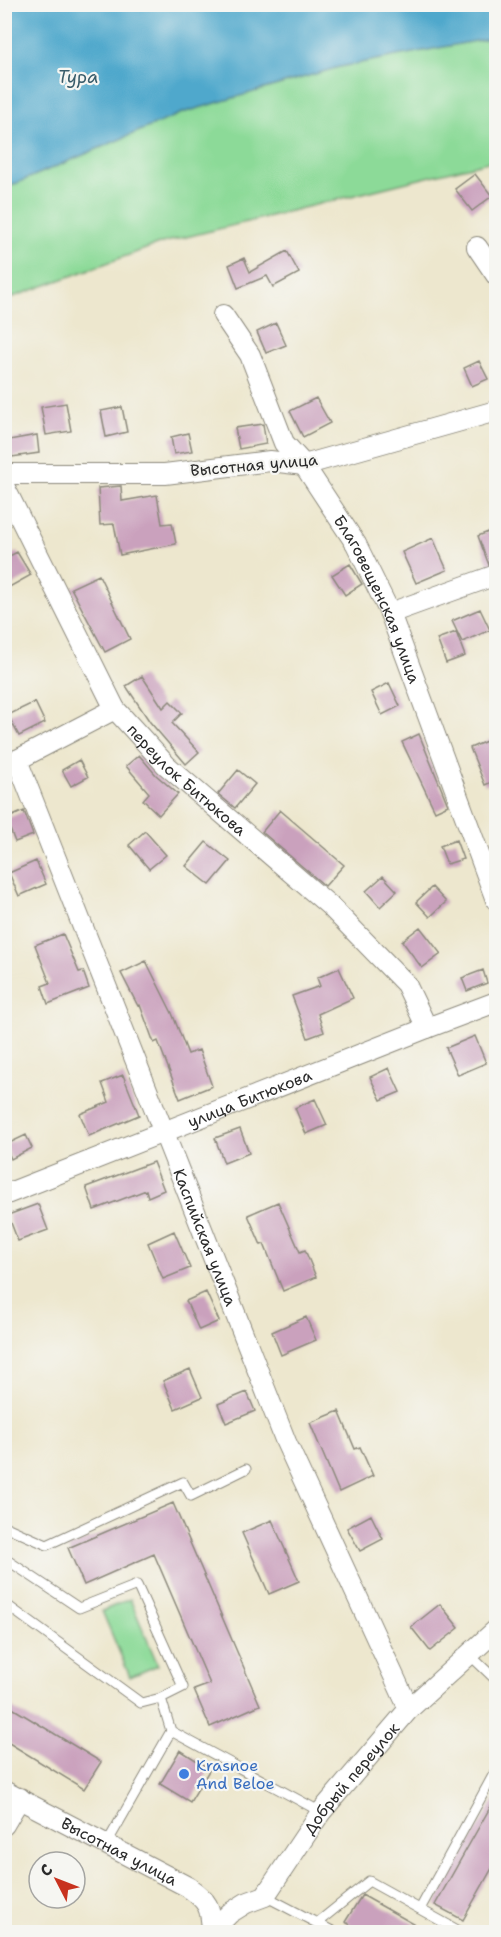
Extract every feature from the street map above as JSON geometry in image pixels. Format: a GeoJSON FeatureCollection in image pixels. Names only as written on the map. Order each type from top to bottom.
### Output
{"type":"FeatureCollection","features":[{"type":"Feature","properties":{"kind":"street"},"geometry":{"type":"LineString","coordinates":[[477,248],[496,275]]}},
{"type":"Feature","properties":{"kind":"street","name":"Благовещенская улица"},"geometry":{"type":"LineString","coordinates":[[223,315],[250,355],[284,443],[304,465],[356,543],[390,613],[496,900]]}},
{"type":"Feature","properties":{"kind":"street","name":"Высотная улица"},"geometry":{"type":"LineString","coordinates":[[4,474],[165,474],[270,461],[304,465],[496,411]]}},
{"type":"Feature","properties":{"kind":"street","name":"переулок Битюкова"},"geometry":{"type":"LineString","coordinates":[[4,486],[115,709],[166,765],[330,906],[406,984],[427,1028]]}},
{"type":"Feature","properties":{"kind":"street"},"geometry":{"type":"LineString","coordinates":[[390,613],[496,574]]}},
{"type":"Feature","properties":{"kind":"street"},"geometry":{"type":"LineString","coordinates":[[11,762],[115,709]]}},
{"type":"Feature","properties":{"kind":"street","name":"Каспийская улица"},"geometry":{"type":"LineString","coordinates":[[11,762],[166,1132],[286,1442],[409,1709]]}},
{"type":"Feature","properties":{"kind":"street","name":"улица Битюкова"},"geometry":{"type":"LineString","coordinates":[[4,1195],[496,1002]]}},
{"type":"Feature","properties":{"kind":"street","name":"Добрый переулок"},"geometry":{"type":"LineString","coordinates":[[265,1896],[321,1812],[409,1709],[496,1630]]}},
{"type":"Feature","properties":{"kind":"street"},"geometry":{"type":"LineString","coordinates":[[4,1825],[12,1795]]}},
{"type":"Feature","properties":{"kind":"street","name":"Высотная улица"},"geometry":{"type":"LineString","coordinates":[[12,1795],[107,1843],[203,1897],[211,1910],[212,1932]]}},
{"type":"Feature","properties":{"kind":"street"},"geometry":{"type":"LineString","coordinates":[[212,1932],[230,1913],[246,1903],[265,1896]]}},
{"type":"Feature","properties":{"kind":"lane"},"geometry":{"type":"LineString","coordinates":[[4,1526],[47,1545],[183,1482],[191,1496],[246,1469]]}},
{"type":"Feature","properties":{"kind":"lane"},"geometry":{"type":"LineString","coordinates":[[4,1558],[79,1608],[137,1585],[183,1687],[161,1698],[141,1703],[4,1603]]}},
{"type":"Feature","properties":{"kind":"lane"},"geometry":{"type":"LineString","coordinates":[[470,1655],[496,1680]]}},
{"type":"Feature","properties":{"kind":"lane"},"geometry":{"type":"LineString","coordinates":[[161,1698],[171,1731],[321,1812]]}},
{"type":"Feature","properties":{"kind":"lane"},"geometry":{"type":"LineString","coordinates":[[107,1843],[171,1731]]}},
{"type":"Feature","properties":{"kind":"lane"},"geometry":{"type":"LineString","coordinates":[[420,1909],[496,1770]]}},
{"type":"Feature","properties":{"kind":"lane"},"geometry":{"type":"LineString","coordinates":[[317,1923],[369,1881],[461,1932]]}},
{"type":"Feature","properties":{"kind":"lane"},"geometry":{"type":"LineString","coordinates":[[265,1896],[334,1932]]}},
{"type":"Feature","properties":{"kind":"green space"},"geometry":{"type":"Polygon","coordinates":[[[496,37],[496,160],[162,243],[5,300],[5,188],[182,113],[339,67],[496,37]]]}},
{"type":"Feature","properties":{"kind":"green space"},"geometry":{"type":"Polygon","coordinates":[[[130,1599],[158,1665],[130,1677],[102,1611],[130,1599]]]}},
{"type":"Feature","properties":{"kind":"water","name":"Тура"},"geometry":{"type":"Polygon","coordinates":[[[5,4],[496,5],[496,37],[339,67],[182,113],[5,188],[5,4]]]}},
{"type":"Feature","properties":{"kind":"building"},"geometry":{"type":"Polygon","coordinates":[[[475,174],[492,196],[472,211],[455,189],[475,174]]]}},
{"type":"Feature","properties":{"kind":"building"},"geometry":{"type":"Polygon","coordinates":[[[287,251],[299,273],[273,287],[267,276],[238,288],[229,265],[244,258],[250,272],[287,251]]]}},
{"type":"Feature","properties":{"kind":"building"},"geometry":{"type":"Polygon","coordinates":[[[276,323],[286,345],[266,353],[257,332],[276,323]]]}},
{"type":"Feature","properties":{"kind":"building"},"geometry":{"type":"Polygon","coordinates":[[[479,361],[488,379],[472,386],[464,368],[479,361]]]}},
{"type":"Feature","properties":{"kind":"building"},"geometry":{"type":"Polygon","coordinates":[[[316,398],[330,423],[303,437],[290,411],[316,398]]]}},
{"type":"Feature","properties":{"kind":"building"},"geometry":{"type":"Polygon","coordinates":[[[66,403],[71,431],[46,435],[41,407],[66,403]]]}},
{"type":"Feature","properties":{"kind":"building"},"geometry":{"type":"Polygon","coordinates":[[[122,407],[127,432],[106,437],[101,411],[122,407]]]}},
{"type":"Feature","properties":{"kind":"building"},"geometry":{"type":"Polygon","coordinates":[[[263,424],[266,444],[239,449],[235,428],[263,424]]]}},
{"type":"Feature","properties":{"kind":"building"},"geometry":{"type":"Polygon","coordinates":[[[188,433],[192,451],[174,454],[171,437],[188,433]]]}},
{"type":"Feature","properties":{"kind":"building"},"geometry":{"type":"Polygon","coordinates":[[[37,435],[39,453],[12,457],[9,440],[37,435]]]}},
{"type":"Feature","properties":{"kind":"building"},"geometry":{"type":"Polygon","coordinates":[[[121,486],[122,501],[157,495],[162,524],[172,523],[176,544],[120,555],[114,524],[100,525],[98,488],[121,486]]]}},
{"type":"Feature","properties":{"kind":"building"},"geometry":{"type":"Polygon","coordinates":[[[496,529],[496,563],[489,565],[478,536],[496,529]]]}},
{"type":"Feature","properties":{"kind":"building"},"geometry":{"type":"Polygon","coordinates":[[[433,538],[447,570],[416,583],[402,552],[433,538]]]}},
{"type":"Feature","properties":{"kind":"building"},"geometry":{"type":"Polygon","coordinates":[[[17,552],[31,575],[4,590],[4,559],[17,552]]]}},
{"type":"Feature","properties":{"kind":"building"},"geometry":{"type":"Polygon","coordinates":[[[350,564],[362,584],[345,595],[332,575],[350,564]]]}},
{"type":"Feature","properties":{"kind":"building"},"geometry":{"type":"Polygon","coordinates":[[[99,575],[130,639],[105,652],[71,588],[99,575]]]}},
{"type":"Feature","properties":{"kind":"building"},"geometry":{"type":"Polygon","coordinates":[[[480,609],[490,630],[462,642],[452,621],[480,609]]]}},
{"type":"Feature","properties":{"kind":"building"},"geometry":{"type":"Polygon","coordinates":[[[456,632],[465,656],[446,663],[437,639],[456,632]]]}},
{"type":"Feature","properties":{"kind":"building"},"geometry":{"type":"Polygon","coordinates":[[[142,676],[163,708],[170,701],[182,713],[172,723],[199,752],[186,764],[150,722],[126,686],[142,676]]]}},
{"type":"Feature","properties":{"kind":"building"},"geometry":{"type":"Polygon","coordinates":[[[389,683],[400,706],[382,715],[371,692],[389,683]]]}},
{"type":"Feature","properties":{"kind":"building"},"geometry":{"type":"Polygon","coordinates":[[[35,702],[45,723],[19,736],[8,715],[35,702]]]}},
{"type":"Feature","properties":{"kind":"building"},"geometry":{"type":"Polygon","coordinates":[[[419,734],[448,805],[435,811],[402,742],[419,734]]]}},
{"type":"Feature","properties":{"kind":"building"},"geometry":{"type":"Polygon","coordinates":[[[496,737],[496,780],[485,785],[470,748],[496,737]]]}},
{"type":"Feature","properties":{"kind":"building"},"geometry":{"type":"Polygon","coordinates":[[[139,755],[156,775],[178,794],[159,815],[143,800],[149,793],[126,766],[139,755]]]}},
{"type":"Feature","properties":{"kind":"building"},"geometry":{"type":"Polygon","coordinates":[[[79,760],[88,777],[71,786],[62,770],[79,760]]]}},
{"type":"Feature","properties":{"kind":"building"},"geometry":{"type":"Polygon","coordinates":[[[238,770],[255,784],[235,808],[218,794],[238,770]]]}},
{"type":"Feature","properties":{"kind":"building"},"geometry":{"type":"Polygon","coordinates":[[[280,810],[344,865],[325,886],[262,832],[280,810]]]}},
{"type":"Feature","properties":{"kind":"building"},"geometry":{"type":"Polygon","coordinates":[[[24,811],[33,835],[15,842],[6,819],[24,811]]]}},
{"type":"Feature","properties":{"kind":"building"},"geometry":{"type":"Polygon","coordinates":[[[145,831],[166,855],[149,869],[129,845],[145,831]]]}},
{"type":"Feature","properties":{"kind":"building"},"geometry":{"type":"Polygon","coordinates":[[[456,840],[463,859],[447,864],[440,846],[456,840]]]}},
{"type":"Feature","properties":{"kind":"building"},"geometry":{"type":"Polygon","coordinates":[[[206,842],[230,861],[210,885],[186,866],[206,842]]]}},
{"type":"Feature","properties":{"kind":"building"},"geometry":{"type":"Polygon","coordinates":[[[36,861],[46,884],[19,896],[9,873],[36,861]]]}},
{"type":"Feature","properties":{"kind":"building"},"geometry":{"type":"Polygon","coordinates":[[[383,876],[397,891],[380,907],[366,891],[383,876]]]}},
{"type":"Feature","properties":{"kind":"building"},"geometry":{"type":"Polygon","coordinates":[[[432,887],[446,902],[430,917],[416,902],[432,887]]]}},
{"type":"Feature","properties":{"kind":"building"},"geometry":{"type":"Polygon","coordinates":[[[420,927],[441,954],[422,968],[402,941],[420,927]]]}},
{"type":"Feature","properties":{"kind":"building"},"geometry":{"type":"Polygon","coordinates":[[[63,934],[79,972],[83,971],[89,988],[48,1004],[42,986],[50,983],[35,945],[63,934]]]}},
{"type":"Feature","properties":{"kind":"building"},"geometry":{"type":"Polygon","coordinates":[[[146,961],[172,1013],[188,1054],[199,1050],[212,1086],[180,1099],[158,1041],[154,1043],[140,1005],[138,1006],[121,973],[146,961]]]}},
{"type":"Feature","properties":{"kind":"building"},"geometry":{"type":"Polygon","coordinates":[[[339,968],[353,998],[318,1014],[324,1032],[308,1038],[292,996],[320,986],[317,978],[339,968]]]}},
{"type":"Feature","properties":{"kind":"building"},"geometry":{"type":"Polygon","coordinates":[[[483,970],[487,983],[467,991],[462,978],[483,970]]]}},
{"type":"Feature","properties":{"kind":"building"},"geometry":{"type":"Polygon","coordinates":[[[475,1036],[486,1063],[458,1075],[446,1048],[475,1036]]]}},
{"type":"Feature","properties":{"kind":"building"},"geometry":{"type":"Polygon","coordinates":[[[389,1068],[400,1092],[381,1100],[370,1077],[389,1068]]]}},
{"type":"Feature","properties":{"kind":"building"},"geometry":{"type":"Polygon","coordinates":[[[123,1075],[139,1115],[89,1136],[80,1114],[109,1102],[102,1083],[123,1075]]]}},
{"type":"Feature","properties":{"kind":"building"},"geometry":{"type":"Polygon","coordinates":[[[315,1099],[327,1125],[306,1134],[295,1108],[315,1099]]]}},
{"type":"Feature","properties":{"kind":"building"},"geometry":{"type":"Polygon","coordinates":[[[240,1129],[249,1153],[224,1163],[215,1138],[240,1129]]]}},
{"type":"Feature","properties":{"kind":"building"},"geometry":{"type":"Polygon","coordinates":[[[26,1135],[32,1148],[11,1159],[5,1145],[26,1135]]]}},
{"type":"Feature","properties":{"kind":"building"},"geometry":{"type":"Polygon","coordinates":[[[153,1162],[164,1190],[148,1197],[146,1190],[94,1210],[86,1187],[153,1162]]]}},
{"type":"Feature","properties":{"kind":"building"},"geometry":{"type":"Polygon","coordinates":[[[278,1202],[300,1252],[305,1250],[316,1277],[283,1291],[264,1244],[261,1245],[248,1215],[278,1202]]]}},
{"type":"Feature","properties":{"kind":"building"},"geometry":{"type":"Polygon","coordinates":[[[38,1204],[48,1230],[18,1241],[8,1215],[38,1204]]]}},
{"type":"Feature","properties":{"kind":"building"},"geometry":{"type":"Polygon","coordinates":[[[174,1231],[190,1268],[163,1279],[148,1243],[174,1231]]]}},
{"type":"Feature","properties":{"kind":"building"},"geometry":{"type":"Polygon","coordinates":[[[206,1292],[219,1321],[199,1330],[186,1301],[206,1292]]]}},
{"type":"Feature","properties":{"kind":"building"},"geometry":{"type":"Polygon","coordinates":[[[306,1317],[316,1340],[281,1355],[272,1332],[306,1317]]]}},
{"type":"Feature","properties":{"kind":"building"},"geometry":{"type":"Polygon","coordinates":[[[190,1369],[202,1397],[175,1409],[163,1381],[190,1369]]]}},
{"type":"Feature","properties":{"kind":"building"},"geometry":{"type":"Polygon","coordinates":[[[247,1392],[255,1411],[226,1423],[218,1404],[247,1392]]]}},
{"type":"Feature","properties":{"kind":"building"},"geometry":{"type":"Polygon","coordinates":[[[339,1411],[355,1449],[360,1447],[373,1476],[339,1492],[310,1423],[339,1411]]]}},
{"type":"Feature","properties":{"kind":"building"},"geometry":{"type":"Polygon","coordinates":[[[173,1503],[260,1705],[210,1727],[194,1690],[210,1684],[154,1554],[84,1585],[68,1548],[173,1503]]]}},
{"type":"Feature","properties":{"kind":"building"},"geometry":{"type":"Polygon","coordinates":[[[371,1515],[383,1539],[360,1551],[347,1528],[371,1515]]]}},
{"type":"Feature","properties":{"kind":"building"},"geometry":{"type":"Polygon","coordinates":[[[272,1520],[299,1581],[269,1594],[242,1533],[272,1520]]]}},
{"type":"Feature","properties":{"kind":"building"},"geometry":{"type":"Polygon","coordinates":[[[440,1604],[459,1628],[430,1651],[411,1627],[440,1604]]]}},
{"type":"Feature","properties":{"kind":"building"},"geometry":{"type":"Polygon","coordinates":[[[4,1703],[101,1762],[84,1789],[4,1740],[4,1703]]]}},
{"type":"Feature","properties":{"kind":"building"},"geometry":{"type":"Polygon","coordinates":[[[180,1750],[210,1769],[190,1802],[160,1784],[180,1750]]]}},
{"type":"Feature","properties":{"kind":"building"},"geometry":{"type":"Polygon","coordinates":[[[496,1797],[496,1861],[463,1920],[435,1905],[496,1797]]]}},
{"type":"Feature","properties":{"kind":"building"},"geometry":{"type":"Polygon","coordinates":[[[362,1895],[428,1932],[364,1932],[345,1922],[362,1895]]]}},
{"type":"Feature","properties":{"kind":"place","name":"Krasnoe And Beloe"},"geometry":{"type":"Point","coordinates":[184,1774]}}]}
